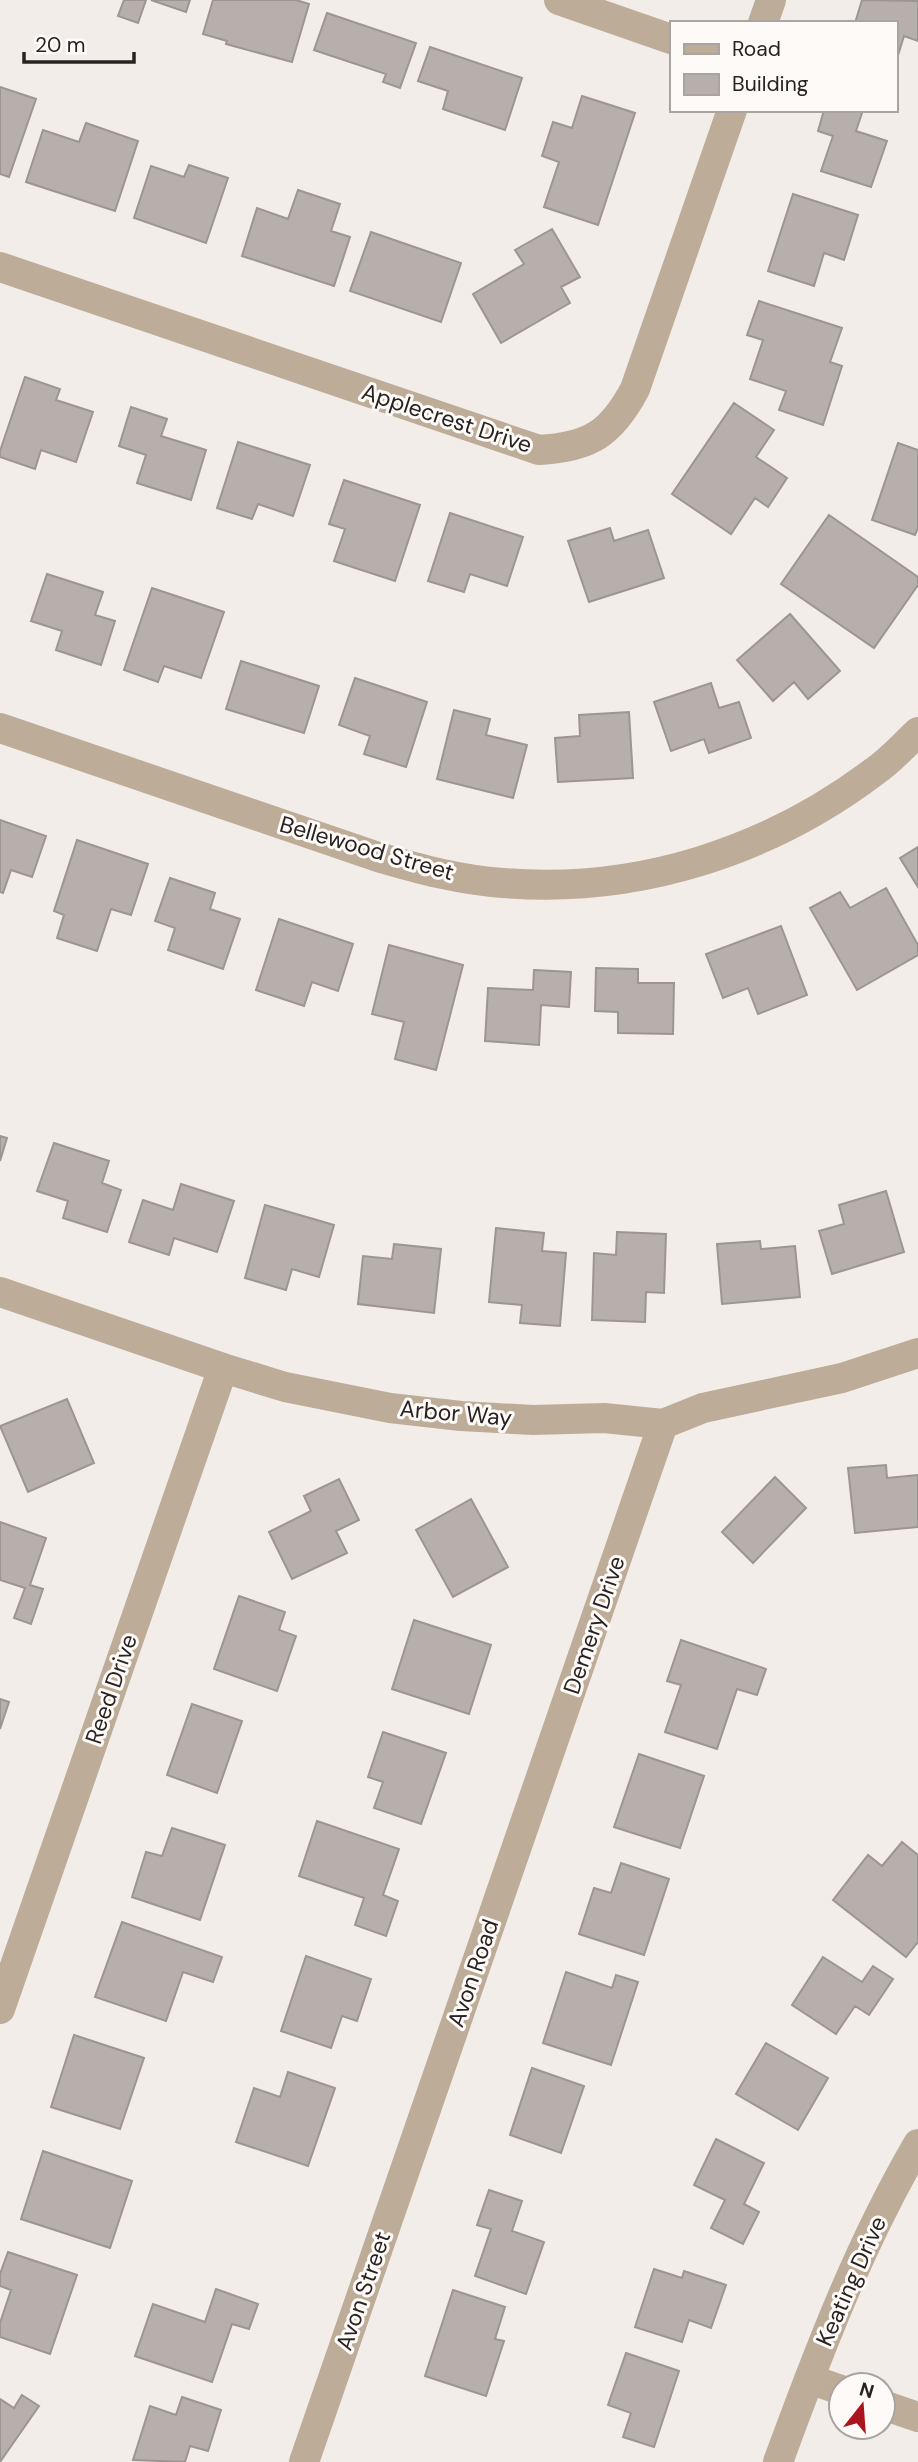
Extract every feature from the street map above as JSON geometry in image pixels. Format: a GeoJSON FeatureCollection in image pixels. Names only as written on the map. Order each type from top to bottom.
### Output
{"type":"FeatureCollection","features":[{"type":"Feature","properties":{"kind":"street"},"geometry":{"type":"LineString","coordinates":[[559,0],[670,39]]}},
{"type":"Feature","properties":{"kind":"street"},"geometry":{"type":"LineString","coordinates":[[764,21],[771,0]]}},
{"type":"Feature","properties":{"kind":"street","name":"Applecrest Drive"},"geometry":{"type":"LineString","coordinates":[[0,267],[539,450],[567,448],[593,439],[622,414],[635,389],[731,112]]}},
{"type":"Feature","properties":{"kind":"street","name":"Bellewood Street"},"geometry":{"type":"LineString","coordinates":[[0,728],[426,871],[501,883],[551,885],[626,879],[700,863],[771,836],[815,813],[877,770],[918,732]]}},
{"type":"Feature","properties":{"kind":"street","name":"Arbor Way"},"geometry":{"type":"LineString","coordinates":[[0,1292],[285,1387],[390,1408],[461,1416],[533,1420],[604,1418],[663,1424],[703,1408],[842,1378],[918,1353]]}},
{"type":"Feature","properties":{"kind":"street","name":"Reed Drive"},"geometry":{"type":"LineString","coordinates":[[0,2009],[223,1368]]}},
{"type":"Feature","properties":{"kind":"street","name":"Demery Drive"},"geometry":{"type":"LineString","coordinates":[[524,1825],[663,1424]]}},
{"type":"Feature","properties":{"kind":"street","name":"Avon Road"},"geometry":{"type":"LineString","coordinates":[[422,2121],[524,1825]]}},
{"type":"Feature","properties":{"kind":"street","name":"Avon Street"},"geometry":{"type":"LineString","coordinates":[[304,2462],[422,2121]]}},
{"type":"Feature","properties":{"kind":"street","name":"Keating Drive"},"geometry":{"type":"LineString","coordinates":[[778,2462],[848,2280],[894,2184],[918,2144]]}},
{"type":"Feature","properties":{"kind":"street"},"geometry":{"type":"LineString","coordinates":[[808,2379],[827,2385]]}},
{"type":"Feature","properties":{"kind":"street"},"geometry":{"type":"LineString","coordinates":[[897,2410],[918,2417]]}},
{"type":"Feature","properties":{"kind":"building"},"geometry":{"type":"Polygon","coordinates":[[[124,0],[146,0],[138,23],[118,16],[124,0]]]}},
{"type":"Feature","properties":{"kind":"building"},"geometry":{"type":"Polygon","coordinates":[[[151,0],[190,0],[186,12],[151,0]]]}},
{"type":"Feature","properties":{"kind":"building"},"geometry":{"type":"Polygon","coordinates":[[[213,0],[296,0],[309,4],[292,62],[226,44],[227,41],[203,34],[213,0]]]}},
{"type":"Feature","properties":{"kind":"building"},"geometry":{"type":"Polygon","coordinates":[[[862,0],[918,1],[918,41],[904,36],[897,59],[897,21],[856,21],[862,0]]]}},
{"type":"Feature","properties":{"kind":"building"},"geometry":{"type":"Polygon","coordinates":[[[327,13],[416,43],[400,88],[383,82],[386,74],[314,50],[327,13]]]}},
{"type":"Feature","properties":{"kind":"building"},"geometry":{"type":"Polygon","coordinates":[[[430,47],[522,78],[505,130],[443,109],[448,91],[418,81],[430,47]]]}},
{"type":"Feature","properties":{"kind":"building"},"geometry":{"type":"Polygon","coordinates":[[[0,87],[36,99],[9,177],[0,174],[0,87]]]}},
{"type":"Feature","properties":{"kind":"building"},"geometry":{"type":"Polygon","coordinates":[[[582,96],[635,113],[598,225],[544,207],[559,162],[542,156],[553,122],[572,128],[582,96]]]}},
{"type":"Feature","properties":{"kind":"building"},"geometry":{"type":"Polygon","coordinates":[[[823,112],[862,112],[856,131],[887,141],[871,187],[821,171],[833,136],[818,131],[823,112]]]}},
{"type":"Feature","properties":{"kind":"building"},"geometry":{"type":"Polygon","coordinates":[[[86,123],[138,141],[115,211],[26,182],[43,130],[79,142],[86,123]]]}},
{"type":"Feature","properties":{"kind":"building"},"geometry":{"type":"Polygon","coordinates":[[[189,165],[228,178],[206,243],[134,218],[151,166],[184,177],[189,165]]]}},
{"type":"Feature","properties":{"kind":"building"},"geometry":{"type":"Polygon","coordinates":[[[298,190],[340,204],[331,231],[350,237],[334,286],[242,256],[257,208],[288,219],[298,190]]]}},
{"type":"Feature","properties":{"kind":"building"},"geometry":{"type":"Polygon","coordinates":[[[793,194],[858,215],[844,260],[824,253],[814,286],[768,271],[793,194]]]}},
{"type":"Feature","properties":{"kind":"building"},"geometry":{"type":"Polygon","coordinates":[[[552,229],[580,277],[561,287],[570,303],[501,343],[473,294],[524,264],[515,250],[552,229]]]}},
{"type":"Feature","properties":{"kind":"building"},"geometry":{"type":"Polygon","coordinates":[[[371,232],[461,263],[441,322],[350,291],[371,232]]]}},
{"type":"Feature","properties":{"kind":"building"},"geometry":{"type":"Polygon","coordinates":[[[759,301],[842,328],[830,362],[842,366],[823,425],[779,410],[786,391],[750,379],[763,340],[747,335],[759,301]]]}},
{"type":"Feature","properties":{"kind":"building"},"geometry":{"type":"Polygon","coordinates":[[[25,377],[60,389],[56,400],[93,412],[76,462],[41,450],[35,469],[0,457],[25,377]]]}},
{"type":"Feature","properties":{"kind":"building"},"geometry":{"type":"Polygon","coordinates":[[[734,403],[774,430],[756,457],[787,478],[768,507],[755,498],[731,534],[672,494],[734,403]]]}},
{"type":"Feature","properties":{"kind":"building"},"geometry":{"type":"Polygon","coordinates":[[[131,407],[167,419],[161,436],[206,450],[191,500],[137,483],[146,455],[119,446],[131,407]]]}},
{"type":"Feature","properties":{"kind":"building"},"geometry":{"type":"Polygon","coordinates":[[[238,442],[310,465],[293,516],[258,504],[252,519],[217,508],[238,442]]]}},
{"type":"Feature","properties":{"kind":"building"},"geometry":{"type":"Polygon","coordinates":[[[898,443],[918,450],[918,528],[915,535],[872,520],[898,443]]]}},
{"type":"Feature","properties":{"kind":"building"},"geometry":{"type":"Polygon","coordinates":[[[344,480],[420,505],[395,581],[334,561],[345,529],[329,524],[344,480]]]}},
{"type":"Feature","properties":{"kind":"building"},"geometry":{"type":"Polygon","coordinates":[[[450,513],[523,537],[507,586],[470,574],[464,592],[428,581],[450,513]]]}},
{"type":"Feature","properties":{"kind":"building"},"geometry":{"type":"Polygon","coordinates":[[[829,515],[918,577],[918,585],[874,648],[781,584],[829,515]]]}},
{"type":"Feature","properties":{"kind":"building"},"geometry":{"type":"Polygon","coordinates":[[[610,528],[614,541],[648,530],[664,578],[589,602],[568,541],[610,528]]]}},
{"type":"Feature","properties":{"kind":"building"},"geometry":{"type":"Polygon","coordinates":[[[47,574],[103,592],[95,615],[115,621],[101,665],[56,650],[62,631],[31,621],[47,574]]]}},
{"type":"Feature","properties":{"kind":"building"},"geometry":{"type":"Polygon","coordinates":[[[152,588],[224,612],[201,678],[164,666],[158,682],[124,670],[152,588]]]}},
{"type":"Feature","properties":{"kind":"building"},"geometry":{"type":"Polygon","coordinates":[[[790,614],[840,671],[808,699],[794,682],[773,701],[737,660],[790,614]]]}},
{"type":"Feature","properties":{"kind":"building"},"geometry":{"type":"Polygon","coordinates":[[[241,661],[319,686],[304,733],[226,709],[241,661]]]}},
{"type":"Feature","properties":{"kind":"building"},"geometry":{"type":"Polygon","coordinates":[[[355,678],[427,702],[406,767],[364,754],[370,736],[339,725],[355,678]]]}},
{"type":"Feature","properties":{"kind":"building"},"geometry":{"type":"Polygon","coordinates":[[[711,683],[719,708],[739,702],[751,738],[709,753],[704,739],[671,751],[654,702],[711,683]]]}},
{"type":"Feature","properties":{"kind":"building"},"geometry":{"type":"Polygon","coordinates":[[[454,710],[490,719],[486,735],[527,745],[513,798],[437,779],[454,710]]]}},
{"type":"Feature","properties":{"kind":"building"},"geometry":{"type":"Polygon","coordinates":[[[629,712],[633,778],[558,782],[555,738],[580,736],[579,715],[629,712]]]}},
{"type":"Feature","properties":{"kind":"building"},"geometry":{"type":"Polygon","coordinates":[[[0,820],[46,836],[32,877],[11,870],[3,893],[0,892],[0,820]]]}},
{"type":"Feature","properties":{"kind":"building"},"geometry":{"type":"Polygon","coordinates":[[[77,840],[148,864],[131,915],[111,909],[97,951],[57,938],[64,915],[54,911],[77,840]]]}},
{"type":"Feature","properties":{"kind":"building"},"geometry":{"type":"Polygon","coordinates":[[[918,847],[918,887],[900,858],[918,847]]]}},
{"type":"Feature","properties":{"kind":"building"},"geometry":{"type":"Polygon","coordinates":[[[170,878],[215,893],[210,909],[240,919],[223,969],[168,950],[175,928],[155,921],[170,878]]]}},
{"type":"Feature","properties":{"kind":"building"},"geometry":{"type":"Polygon","coordinates":[[[886,888],[918,945],[918,955],[857,990],[810,908],[840,892],[850,908],[886,888]]]}},
{"type":"Feature","properties":{"kind":"building"},"geometry":{"type":"Polygon","coordinates":[[[279,919],[353,944],[338,991],[312,982],[304,1006],[256,990],[279,919]]]}},
{"type":"Feature","properties":{"kind":"building"},"geometry":{"type":"Polygon","coordinates":[[[781,926],[807,995],[758,1014],[748,988],[723,998],[706,954],[781,926]]]}},
{"type":"Feature","properties":{"kind":"building"},"geometry":{"type":"Polygon","coordinates":[[[389,945],[463,965],[436,1070],[395,1059],[404,1022],[372,1014],[389,945]]]}},
{"type":"Feature","properties":{"kind":"building"},"geometry":{"type":"Polygon","coordinates":[[[596,968],[638,969],[638,983],[674,983],[673,1034],[618,1033],[618,1012],[595,1011],[596,968]]]}},
{"type":"Feature","properties":{"kind":"building"},"geometry":{"type":"Polygon","coordinates":[[[534,970],[571,972],[569,1007],[541,1005],[539,1045],[485,1041],[488,988],[533,990],[534,970]]]}},
{"type":"Feature","properties":{"kind":"building"},"geometry":{"type":"Polygon","coordinates":[[[0,1136],[7,1138],[0,1161],[0,1136]]]}},
{"type":"Feature","properties":{"kind":"building"},"geometry":{"type":"Polygon","coordinates":[[[54,1143],[109,1161],[102,1183],[121,1190],[107,1232],[63,1218],[68,1201],[37,1191],[54,1143]]]}},
{"type":"Feature","properties":{"kind":"building"},"geometry":{"type":"Polygon","coordinates":[[[181,1184],[234,1201],[217,1252],[174,1238],[169,1255],[129,1242],[143,1200],[173,1210],[181,1184]]]}},
{"type":"Feature","properties":{"kind":"building"},"geometry":{"type":"Polygon","coordinates":[[[886,1191],[904,1252],[832,1274],[819,1231],[844,1224],[839,1205],[886,1191]]]}},
{"type":"Feature","properties":{"kind":"building"},"geometry":{"type":"Polygon","coordinates":[[[265,1205],[334,1225],[319,1277],[292,1269],[286,1290],[245,1278],[265,1205]]]}},
{"type":"Feature","properties":{"kind":"building"},"geometry":{"type":"Polygon","coordinates":[[[496,1228],[544,1233],[542,1251],[566,1253],[560,1326],[520,1323],[522,1305],[489,1302],[496,1228]]]}},
{"type":"Feature","properties":{"kind":"building"},"geometry":{"type":"Polygon","coordinates":[[[617,1232],[666,1234],[664,1293],[646,1292],[645,1322],[592,1320],[594,1253],[616,1255],[617,1232]]]}},
{"type":"Feature","properties":{"kind":"building"},"geometry":{"type":"Polygon","coordinates":[[[760,1241],[761,1249],[795,1246],[800,1297],[722,1304],[717,1244],[760,1241]]]}},
{"type":"Feature","properties":{"kind":"building"},"geometry":{"type":"Polygon","coordinates":[[[394,1244],[441,1249],[434,1313],[358,1304],[363,1256],[392,1259],[394,1244]]]}},
{"type":"Feature","properties":{"kind":"building"},"geometry":{"type":"Polygon","coordinates":[[[67,1399],[94,1463],[28,1492],[0,1426],[67,1399]]]}},
{"type":"Feature","properties":{"kind":"building"},"geometry":{"type":"Polygon","coordinates":[[[886,1465],[887,1478],[918,1475],[918,1527],[855,1533],[848,1468],[886,1465]]]}},
{"type":"Feature","properties":{"kind":"building"},"geometry":{"type":"Polygon","coordinates":[[[775,1477],[806,1508],[753,1563],[722,1532],[775,1477]]]}},
{"type":"Feature","properties":{"kind":"building"},"geometry":{"type":"Polygon","coordinates":[[[339,1479],[359,1520],[336,1531],[347,1553],[292,1579],[269,1532],[311,1511],[304,1496],[339,1479]]]}},
{"type":"Feature","properties":{"kind":"building"},"geometry":{"type":"Polygon","coordinates":[[[471,1499],[508,1567],[453,1597],[416,1530],[471,1499]]]}},
{"type":"Feature","properties":{"kind":"building"},"geometry":{"type":"Polygon","coordinates":[[[0,1522],[46,1538],[30,1585],[43,1589],[31,1624],[14,1618],[25,1588],[0,1580],[0,1522]]]}},
{"type":"Feature","properties":{"kind":"building"},"geometry":{"type":"Polygon","coordinates":[[[239,1596],[285,1612],[279,1630],[296,1636],[277,1691],[214,1669],[239,1596]]]}},
{"type":"Feature","properties":{"kind":"building"},"geometry":{"type":"Polygon","coordinates":[[[414,1620],[491,1645],[469,1714],[392,1689],[414,1620]]]}},
{"type":"Feature","properties":{"kind":"building"},"geometry":{"type":"Polygon","coordinates":[[[681,1640],[766,1669],[757,1695],[737,1689],[717,1749],[665,1732],[681,1685],[667,1681],[681,1640]]]}},
{"type":"Feature","properties":{"kind":"building"},"geometry":{"type":"Polygon","coordinates":[[[0,1699],[9,1702],[0,1729],[0,1699]]]}},
{"type":"Feature","properties":{"kind":"building"},"geometry":{"type":"Polygon","coordinates":[[[192,1704],[242,1721],[217,1793],[167,1775],[192,1704]]]}},
{"type":"Feature","properties":{"kind":"building"},"geometry":{"type":"Polygon","coordinates":[[[383,1732],[446,1753],[421,1824],[374,1808],[383,1782],[368,1777],[383,1732]]]}},
{"type":"Feature","properties":{"kind":"building"},"geometry":{"type":"Polygon","coordinates":[[[639,1754],[704,1776],[680,1848],[614,1827],[639,1754]]]}},
{"type":"Feature","properties":{"kind":"building"},"geometry":{"type":"Polygon","coordinates":[[[317,1821],[399,1849],[383,1895],[398,1901],[386,1936],[355,1925],[364,1898],[299,1876],[317,1821]]]}},
{"type":"Feature","properties":{"kind":"building"},"geometry":{"type":"Polygon","coordinates":[[[172,1828],[225,1845],[200,1920],[132,1897],[146,1852],[162,1856],[172,1828]]]}},
{"type":"Feature","properties":{"kind":"building"},"geometry":{"type":"Polygon","coordinates":[[[902,1842],[918,1855],[918,1942],[906,1957],[833,1900],[868,1855],[882,1866],[902,1842]]]}},
{"type":"Feature","properties":{"kind":"building"},"geometry":{"type":"Polygon","coordinates":[[[621,1863],[669,1879],[644,1955],[579,1934],[594,1888],[611,1893],[621,1863]]]}},
{"type":"Feature","properties":{"kind":"building"},"geometry":{"type":"Polygon","coordinates":[[[122,1922],[222,1957],[213,1982],[183,1972],[166,2021],[95,1997],[122,1922]]]}},
{"type":"Feature","properties":{"kind":"building"},"geometry":{"type":"Polygon","coordinates":[[[306,1956],[371,1979],[357,2021],[342,2016],[331,2048],[281,2031],[306,1956]]]}},
{"type":"Feature","properties":{"kind":"building"},"geometry":{"type":"Polygon","coordinates":[[[823,1957],[862,1982],[873,1966],[893,1979],[869,2015],[855,2006],[836,2034],[792,2005],[823,1957]]]}},
{"type":"Feature","properties":{"kind":"building"},"geometry":{"type":"Polygon","coordinates":[[[566,1972],[612,1988],[616,1975],[638,1982],[611,2065],[543,2043],[566,1972]]]}},
{"type":"Feature","properties":{"kind":"building"},"geometry":{"type":"Polygon","coordinates":[[[74,2035],[144,2058],[120,2129],[51,2107],[74,2035]]]}},
{"type":"Feature","properties":{"kind":"building"},"geometry":{"type":"Polygon","coordinates":[[[766,2043],[828,2078],[798,2130],[736,2094],[766,2043]]]}},
{"type":"Feature","properties":{"kind":"building"},"geometry":{"type":"Polygon","coordinates":[[[532,2068],[584,2086],[561,2153],[510,2135],[532,2068]]]}},
{"type":"Feature","properties":{"kind":"building"},"geometry":{"type":"Polygon","coordinates":[[[288,2072],[335,2088],[308,2166],[236,2142],[254,2088],[280,2097],[288,2072]]]}},
{"type":"Feature","properties":{"kind":"building"},"geometry":{"type":"Polygon","coordinates":[[[716,2139],[764,2163],[744,2204],[759,2212],[743,2244],[711,2228],[725,2200],[694,2185],[716,2139]]]}},
{"type":"Feature","properties":{"kind":"building"},"geometry":{"type":"Polygon","coordinates":[[[43,2151],[132,2181],[110,2248],[21,2219],[43,2151]]]}},
{"type":"Feature","properties":{"kind":"building"},"geometry":{"type":"Polygon","coordinates":[[[489,2190],[522,2201],[512,2231],[544,2242],[526,2294],[475,2276],[491,2229],[477,2225],[489,2190]]]}},
{"type":"Feature","properties":{"kind":"building"},"geometry":{"type":"Polygon","coordinates":[[[8,2252],[77,2275],[50,2354],[0,2337],[0,2323],[11,2290],[0,2286],[0,2274],[8,2252]]]}},
{"type":"Feature","properties":{"kind":"building"},"geometry":{"type":"Polygon","coordinates":[[[654,2269],[682,2278],[684,2271],[726,2285],[711,2328],[689,2320],[682,2342],[635,2327],[654,2269]]]}},
{"type":"Feature","properties":{"kind":"building"},"geometry":{"type":"Polygon","coordinates":[[[216,2289],[258,2304],[249,2329],[232,2324],[212,2382],[135,2356],[153,2304],[205,2322],[216,2289]]]}},
{"type":"Feature","properties":{"kind":"building"},"geometry":{"type":"Polygon","coordinates":[[[453,2290],[505,2307],[495,2339],[504,2341],[486,2396],[425,2376],[453,2290]]]}},
{"type":"Feature","properties":{"kind":"building"},"geometry":{"type":"Polygon","coordinates":[[[626,2353],[679,2371],[654,2447],[623,2437],[631,2413],[608,2405],[626,2353]]]}},
{"type":"Feature","properties":{"kind":"building"},"geometry":{"type":"Polygon","coordinates":[[[22,2395],[39,2406],[0,2462],[0,2399],[14,2408],[22,2395]]]}},
{"type":"Feature","properties":{"kind":"building"},"geometry":{"type":"Polygon","coordinates":[[[182,2397],[221,2410],[208,2451],[190,2446],[185,2462],[133,2460],[150,2406],[176,2415],[182,2397]]]}}]}
